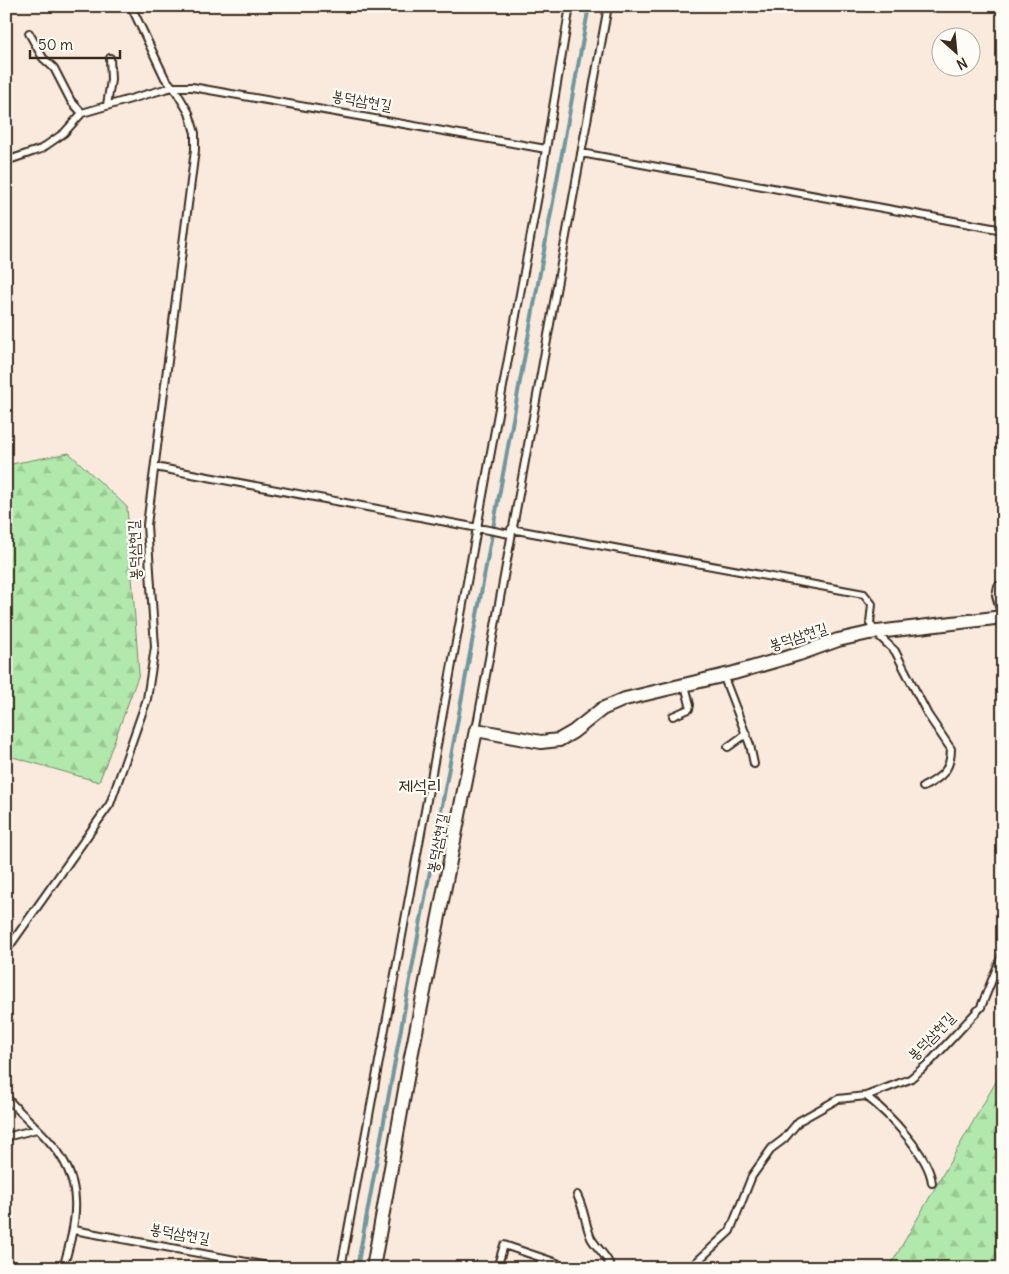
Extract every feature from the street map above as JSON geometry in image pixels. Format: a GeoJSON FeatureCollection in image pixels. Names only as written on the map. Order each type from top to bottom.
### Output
{"type":"FeatureCollection","features":[{"type":"Feature","properties":{"kind":"street","name":"봉덕삼현길"},"geometry":{"type":"LineString","coordinates":[[373,1268],[410,1062],[476,730],[541,742],[559,740],[573,732],[602,709],[625,699],[723,676],[799,654],[838,640],[874,632],[1002,617]]}},
{"type":"Feature","properties":{"kind":"lane","name":"봉덕삼현길"},"geometry":{"type":"LineString","coordinates":[[6,951],[110,804],[147,699],[155,647],[147,525],[195,150],[194,133],[189,113],[165,78],[131,6]]}},
{"type":"Feature","properties":{"kind":"lane"},"geometry":{"type":"LineString","coordinates":[[341,1268],[480,529],[570,6]]}},
{"type":"Feature","properties":{"kind":"lane"},"geometry":{"type":"LineString","coordinates":[[476,730],[608,6]]}},
{"type":"Feature","properties":{"kind":"lane"},"geometry":{"type":"LineString","coordinates":[[29,33],[43,58],[54,68],[71,102],[82,113]]}},
{"type":"Feature","properties":{"kind":"lane"},"geometry":{"type":"LineString","coordinates":[[108,104],[111,80],[110,58]]}},
{"type":"Feature","properties":{"kind":"lane","name":"봉덕삼현길"},"geometry":{"type":"LineString","coordinates":[[6,161],[41,149],[64,133],[82,113],[108,104],[120,104],[172,87],[192,87],[546,149]]}},
{"type":"Feature","properties":{"kind":"lane"},"geometry":{"type":"LineString","coordinates":[[580,153],[1003,230]]}},
{"type":"Feature","properties":{"kind":"lane"},"geometry":{"type":"LineString","coordinates":[[155,467],[480,529],[511,532],[864,594],[872,604],[870,623],[874,632],[895,651],[928,715],[951,749],[947,769],[942,776],[923,788]]}},
{"type":"Feature","properties":{"kind":"lane"},"geometry":{"type":"LineString","coordinates":[[998,586],[996,595],[1002,617]]}},
{"type":"Feature","properties":{"kind":"lane"},"geometry":{"type":"LineString","coordinates":[[723,676],[746,734],[754,764]]}},
{"type":"Feature","properties":{"kind":"lane"},"geometry":{"type":"LineString","coordinates":[[673,716],[689,709],[690,705],[685,685]]}},
{"type":"Feature","properties":{"kind":"lane"},"geometry":{"type":"LineString","coordinates":[[728,747],[746,734]]}},
{"type":"Feature","properties":{"kind":"lane","name":"봉덕삼현길"},"geometry":{"type":"LineString","coordinates":[[690,1268],[730,1231],[752,1176],[772,1148],[784,1139],[799,1121],[838,1099],[866,1096],[898,1085],[920,1073],[981,1007],[1003,953]]}},
{"type":"Feature","properties":{"kind":"lane"},"geometry":{"type":"LineString","coordinates":[[866,1096],[890,1117],[915,1149],[930,1172],[932,1183]]}},
{"type":"Feature","properties":{"kind":"lane"},"geometry":{"type":"LineString","coordinates":[[6,1097],[59,1153],[71,1177],[75,1209],[74,1230],[63,1268]]}},
{"type":"Feature","properties":{"kind":"lane"},"geometry":{"type":"LineString","coordinates":[[6,1136],[38,1129]]}},
{"type":"Feature","properties":{"kind":"lane"},"geometry":{"type":"LineString","coordinates":[[577,1195],[586,1215],[591,1236],[595,1244],[606,1256],[611,1268]]}},
{"type":"Feature","properties":{"kind":"lane","name":"봉덕삼현길"},"geometry":{"type":"LineString","coordinates":[[74,1230],[279,1268]]}},
{"type":"Feature","properties":{"kind":"lane"},"geometry":{"type":"LineString","coordinates":[[497,1268],[504,1245],[557,1263],[555,1268]]}},
{"type":"Feature","properties":{"kind":"green space"},"geometry":{"type":"Polygon","coordinates":[[[69,453],[127,507],[139,674],[99,782],[6,755],[6,465],[69,453]]]}},
{"type":"Feature","properties":{"kind":"green space"},"geometry":{"type":"Polygon","coordinates":[[[1003,1064],[1003,1268],[889,1268],[997,1080],[1003,1064]]]}},
{"type":"Feature","properties":{"kind":"waterway"},"geometry":{"type":"LineString","coordinates":[[357,1268],[589,6]]}},
{"type":"Feature","properties":{"kind":"district","name":"제석리"},"geometry":{"type":"Point","coordinates":[420,785]}}]}
